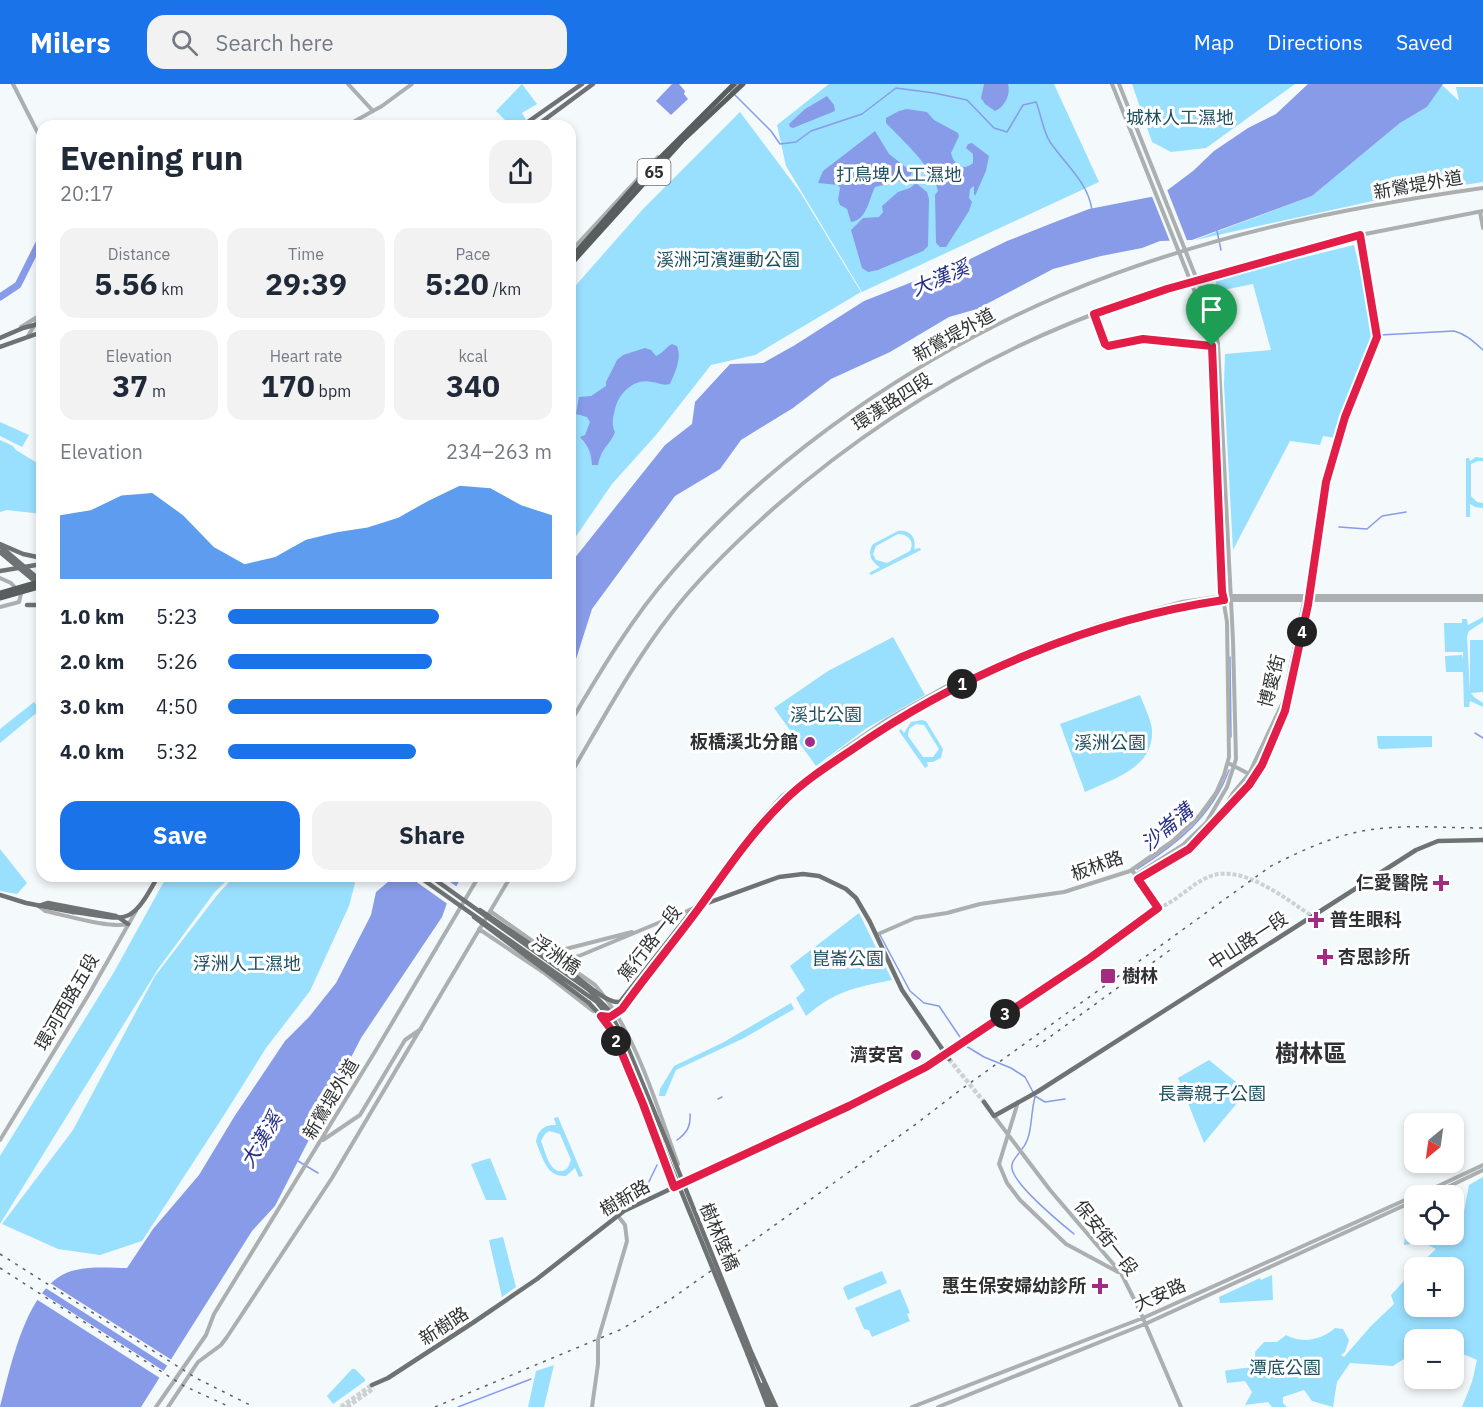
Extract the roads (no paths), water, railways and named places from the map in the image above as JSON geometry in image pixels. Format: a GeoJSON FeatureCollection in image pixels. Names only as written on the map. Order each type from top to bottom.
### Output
{"type":"FeatureCollection","features":[{"type":"Feature","properties":{"kind":"highway","name":"65"},"geometry":{"type":"LineString","coordinates":[[576,255],[656,162],[734,84]]}},
{"type":"Feature","properties":{"kind":"highway","name":"65"},"geometry":{"type":"LineString","coordinates":[[576,256],[682,141],[743,84]]}},
{"type":"Feature","properties":{"kind":"highway"},"geometry":{"type":"LineString","coordinates":[[0,593],[36,585]]}},
{"type":"Feature","properties":{"kind":"highway"},"geometry":{"type":"LineString","coordinates":[[0,598],[36,586]]}},
{"type":"Feature","properties":{"kind":"main road"},"geometry":{"type":"LineString","coordinates":[[531,120],[582,84]]}},
{"type":"Feature","properties":{"kind":"main road"},"geometry":{"type":"LineString","coordinates":[[545,120],[593,84]]}},
{"type":"Feature","properties":{"kind":"main road"},"geometry":{"type":"LineString","coordinates":[[0,338],[34,325]]}},
{"type":"Feature","properties":{"kind":"main road"},"geometry":{"type":"LineString","coordinates":[[0,347],[36,334]]}},
{"type":"Feature","properties":{"kind":"main road"},"geometry":{"type":"LineString","coordinates":[[0,545],[36,557]]}},
{"type":"Feature","properties":{"kind":"main road"},"geometry":{"type":"LineString","coordinates":[[0,545],[36,578]]}},
{"type":"Feature","properties":{"kind":"main road"},"geometry":{"type":"LineString","coordinates":[[0,552],[36,579]]}},
{"type":"Feature","properties":{"kind":"main road"},"geometry":{"type":"LineString","coordinates":[[0,571],[36,565]]}},
{"type":"Feature","properties":{"kind":"main road"},"geometry":{"type":"LineString","coordinates":[[27,605],[36,606]]}},
{"type":"Feature","properties":{"kind":"main road","name":"中山路一段"},"geometry":{"type":"LineString","coordinates":[[994,1116],[1035,1093],[1412,851],[1438,841],[1483,840]]}},
{"type":"Feature","properties":{"kind":"main road"},"geometry":{"type":"LineString","coordinates":[[694,908],[779,877],[803,874],[819,876],[836,883],[856,898],[902,990],[949,1059]]}},
{"type":"Feature","properties":{"kind":"main road","name":"環河西路五段"},"geometry":{"type":"LineString","coordinates":[[138,908],[153,882]]}},
{"type":"Feature","properties":{"kind":"main road"},"geometry":{"type":"LineString","coordinates":[[0,895],[39,906],[103,918],[123,918],[139,909],[154,882]]}},
{"type":"Feature","properties":{"kind":"main road","name":"浮洲橋"},"geometry":{"type":"LineString","coordinates":[[427,882],[597,1002],[623,1042]]}},
{"type":"Feature","properties":{"kind":"main road","name":"浮洲橋"},"geometry":{"type":"LineString","coordinates":[[438,882],[594,995],[614,1018],[647,1098]]}},
{"type":"Feature","properties":{"kind":"main road"},"geometry":{"type":"LineString","coordinates":[[39,906],[48,903],[117,916],[128,924]]}},
{"type":"Feature","properties":{"kind":"main road","name":"篤行路一段"},"geometry":{"type":"LineString","coordinates":[[617,1014],[701,905]]}},
{"type":"Feature","properties":{"kind":"main road","name":"篤行路一段"},"geometry":{"type":"LineString","coordinates":[[472,906],[488,914],[605,999],[616,1003],[620,1002],[694,908]]}},
{"type":"Feature","properties":{"kind":"main road"},"geometry":{"type":"LineString","coordinates":[[117,916],[138,908]]}},
{"type":"Feature","properties":{"kind":"main road"},"geometry":{"type":"LineString","coordinates":[[468,911],[493,933],[590,1003],[601,1016],[610,1017],[617,1014]]}},
{"type":"Feature","properties":{"kind":"main road","name":"樹新路"},"geometry":{"type":"LineString","coordinates":[[522,1288],[617,1215],[902,1080],[945,1053]]}},
{"type":"Feature","properties":{"kind":"main road","name":"樹林陸橋"},"geometry":{"type":"LineString","coordinates":[[647,1098],[772,1407]]}},
{"type":"Feature","properties":{"kind":"main road","name":"保安街一段"},"geometry":{"type":"LineString","coordinates":[[984,1102],[994,1116]]}},
{"type":"Feature","properties":{"kind":"main road","name":"新樹路"},"geometry":{"type":"LineString","coordinates":[[373,1386],[434,1349],[522,1288]]}},
{"type":"Feature","properties":{"kind":"main road","name":"樹林陸橋"},"geometry":{"type":"LineString","coordinates":[[750,1355],[772,1407]]}},
{"type":"Feature","properties":{"kind":"street"},"geometry":{"type":"LineString","coordinates":[[13,84],[36,129]]}},
{"type":"Feature","properties":{"kind":"street"},"geometry":{"type":"LineString","coordinates":[[348,84],[373,111]]}},
{"type":"Feature","properties":{"kind":"street"},"geometry":{"type":"LineString","coordinates":[[357,120],[412,84]]}},
{"type":"Feature","properties":{"kind":"street"},"geometry":{"type":"LineString","coordinates":[[576,255],[682,138],[738,84]]}},
{"type":"Feature","properties":{"kind":"street","name":"板林路"},"geometry":{"type":"LineString","coordinates":[[876,935],[915,918],[947,914],[980,904],[1064,891],[1132,870],[1173,841],[1200,815],[1216,793],[1228,763],[1227,622],[1211,344],[1206,320],[1112,84]]}},
{"type":"Feature","properties":{"kind":"street"},"geometry":{"type":"LineString","coordinates":[[1119,84],[1213,320],[1218,344],[1236,726],[1235,767],[1218,805],[1206,823],[1183,845],[1137,877]]}},
{"type":"Feature","properties":{"kind":"street"},"geometry":{"type":"LineString","coordinates":[[576,245],[648,166],[682,138]]}},
{"type":"Feature","properties":{"kind":"street","name":"新鶯堤外道"},"geometry":{"type":"LineString","coordinates":[[576,713],[631,625],[672,571],[738,505],[789,460],[830,428],[910,374],[1021,314],[1098,281],[1212,243],[1355,210],[1483,188]]}},
{"type":"Feature","properties":{"kind":"street"},"geometry":{"type":"LineString","coordinates":[[1481,212],[1483,228]]}},
{"type":"Feature","properties":{"kind":"street","name":"環漢路四段"},"geometry":{"type":"LineString","coordinates":[[576,766],[640,657],[671,614],[708,571],[812,474],[897,413],[937,388],[1006,351],[1094,314],[1167,289],[1360,235],[1481,212]]}},
{"type":"Feature","properties":{"kind":"street"},"geometry":{"type":"LineString","coordinates":[[591,228],[596,233]]}},
{"type":"Feature","properties":{"kind":"street","name":"博愛街"},"geometry":{"type":"LineString","coordinates":[[1137,877],[1189,849],[1220,814],[1233,793],[1252,775],[1283,702],[1304,602],[1307,598],[1326,482],[1345,417],[1377,337],[1360,235]]}},
{"type":"Feature","properties":{"kind":"street"},"geometry":{"type":"LineString","coordinates":[[1094,314],[1105,344],[1108,346],[1143,339],[1211,344]]}},
{"type":"Feature","properties":{"kind":"street"},"geometry":{"type":"LineString","coordinates":[[13,333],[36,317]]}},
{"type":"Feature","properties":{"kind":"street"},"geometry":{"type":"LineString","coordinates":[[28,336],[36,322]]}},
{"type":"Feature","properties":{"kind":"street"},"geometry":{"type":"LineString","coordinates":[[0,578],[11,584],[21,594],[19,602],[0,608]]}},
{"type":"Feature","properties":{"kind":"street"},"geometry":{"type":"LineString","coordinates":[[543,972],[561,961],[694,908],[755,827],[791,789],[888,719],[945,687],[1099,628],[1152,613],[1224,598],[1483,598]]}},
{"type":"Feature","properties":{"kind":"street"},"geometry":{"type":"LineString","coordinates":[[8,606],[27,605]]}},
{"type":"Feature","properties":{"kind":"street"},"geometry":{"type":"LineString","coordinates":[[701,905],[763,823],[802,784],[887,725],[974,676]]}},
{"type":"Feature","properties":{"kind":"street"},"geometry":{"type":"LineString","coordinates":[[1228,763],[1252,775]]}},
{"type":"Feature","properties":{"kind":"street"},"geometry":{"type":"LineString","coordinates":[[945,1053],[1090,958],[1158,908],[1132,870]]}},
{"type":"Feature","properties":{"kind":"street","name":"新鶯堤外道"},"geometry":{"type":"LineString","coordinates":[[156,1407],[206,1335],[214,1314],[311,1158],[474,882]]}},
{"type":"Feature","properties":{"kind":"street"},"geometry":{"type":"LineString","coordinates":[[168,1407],[198,1362],[221,1345],[227,1337],[332,1178],[507,882]]}},
{"type":"Feature","properties":{"kind":"street"},"geometry":{"type":"LineString","coordinates":[[39,906],[45,911],[120,926],[128,924]]}},
{"type":"Feature","properties":{"kind":"street","name":"環河西路五段"},"geometry":{"type":"LineString","coordinates":[[0,1140],[84,1003],[138,908]]}},
{"type":"Feature","properties":{"kind":"street"},"geometry":{"type":"LineString","coordinates":[[490,911],[595,985],[617,1014],[646,1077],[685,1182]]}},
{"type":"Feature","properties":{"kind":"street"},"geometry":{"type":"LineString","coordinates":[[479,929],[588,1005],[607,1023]]}},
{"type":"Feature","properties":{"kind":"street"},"geometry":{"type":"LineString","coordinates":[[505,946],[502,943],[504,939],[510,930],[515,929]]}},
{"type":"Feature","properties":{"kind":"street"},"geometry":{"type":"LineString","coordinates":[[550,953],[642,930]]}},
{"type":"Feature","properties":{"kind":"street"},"geometry":{"type":"LineString","coordinates":[[601,939],[605,945]]}},
{"type":"Feature","properties":{"kind":"street"},"geometry":{"type":"LineString","coordinates":[[601,1016],[613,1032],[647,1098]]}},
{"type":"Feature","properties":{"kind":"street"},"geometry":{"type":"LineString","coordinates":[[321,1141],[360,1115],[405,1040],[422,1028]]}},
{"type":"Feature","properties":{"kind":"street"},"geometry":{"type":"LineString","coordinates":[[613,1032],[674,1187]]}},
{"type":"Feature","properties":{"kind":"street"},"geometry":{"type":"LineString","coordinates":[[646,1077],[647,1098]]}},
{"type":"Feature","properties":{"kind":"street"},"geometry":{"type":"LineString","coordinates":[[1018,1102],[999,1164],[1007,1183],[1035,1215],[1066,1244],[1121,1273]]}},
{"type":"Feature","properties":{"kind":"street","name":"保安街一段"},"geometry":{"type":"LineString","coordinates":[[994,1116],[1020,1152],[1121,1273],[1181,1407]]}},
{"type":"Feature","properties":{"kind":"street","name":"大安路"},"geometry":{"type":"LineString","coordinates":[[1440,1185],[1483,1165]]}},
{"type":"Feature","properties":{"kind":"street"},"geometry":{"type":"LineString","coordinates":[[1452,1185],[1483,1170]]}},
{"type":"Feature","properties":{"kind":"street","name":"大安路"},"geometry":{"type":"LineString","coordinates":[[912,1407],[1143,1318],[1404,1201]]}},
{"type":"Feature","properties":{"kind":"street","name":"大安路"},"geometry":{"type":"LineString","coordinates":[[938,1407],[1145,1324],[1404,1206]]}},
{"type":"Feature","properties":{"kind":"street"},"geometry":{"type":"LineString","coordinates":[[592,1407],[598,1364],[598,1340],[627,1241],[627,1230],[617,1215]]}},
{"type":"Feature","properties":{"kind":"water"},"geometry":{"type":"Polygon","coordinates":[[[672,84],[679,84],[688,99],[671,115],[656,101],[672,84]]]}},
{"type":"Feature","properties":{"kind":"water"},"geometry":{"type":"Polygon","coordinates":[[[984,84],[1008,84],[1009,92],[1006,100],[995,111],[981,98],[984,84]]]}},
{"type":"Feature","properties":{"kind":"water","name":"大漢溪"},"geometry":{"type":"Polygon","coordinates":[[[1308,84],[1443,84],[1427,107],[1400,123],[1312,196],[1192,240],[1160,241],[1142,248],[1053,269],[977,309],[949,317],[890,352],[831,379],[793,408],[741,440],[720,469],[675,496],[592,609],[576,659],[576,556],[665,445],[692,424],[695,402],[730,364],[763,363],[864,301],[968,260],[1007,241],[1055,222],[1089,209],[1161,195],[1193,171],[1214,151],[1248,128],[1276,114],[1308,84]]]}},
{"type":"Feature","properties":{"kind":"water"},"geometry":{"type":"Polygon","coordinates":[[[827,96],[834,105],[835,111],[793,128],[790,127],[789,124],[805,109],[827,96]]]}},
{"type":"Feature","properties":{"kind":"water"},"geometry":{"type":"Polygon","coordinates":[[[907,109],[927,112],[934,120],[958,133],[959,136],[951,153],[959,166],[966,167],[973,163],[973,154],[966,148],[968,144],[972,143],[989,156],[986,171],[975,196],[974,186],[970,189],[969,198],[972,202],[969,211],[946,247],[940,247],[936,243],[935,195],[938,191],[935,182],[917,155],[886,123],[886,118],[907,109]]]}},
{"type":"Feature","properties":{"kind":"water"},"geometry":{"type":"Polygon","coordinates":[[[875,131],[889,154],[912,172],[909,179],[875,187],[864,213],[851,222],[847,209],[840,205],[838,200],[840,188],[838,185],[818,183],[823,171],[875,131]]]}},
{"type":"Feature","properties":{"kind":"water"},"geometry":{"type":"Polygon","coordinates":[[[916,183],[927,192],[929,199],[928,246],[923,251],[868,272],[862,268],[851,230],[863,218],[879,217],[883,212],[882,206],[898,192],[916,183]]]}},
{"type":"Feature","properties":{"kind":"water"},"geometry":{"type":"Polygon","coordinates":[[[672,344],[677,346],[679,356],[670,384],[639,382],[624,392],[617,403],[614,415],[615,432],[598,465],[592,465],[589,450],[580,437],[585,435],[590,422],[587,417],[576,414],[579,397],[591,396],[606,386],[617,360],[623,355],[645,348],[651,350],[656,356],[672,344]]]}},
{"type":"Feature","properties":{"kind":"water","name":"大漢溪"},"geometry":{"type":"Polygon","coordinates":[[[388,882],[459,882],[442,917],[361,1038],[275,1206],[252,1231],[141,1407],[0,1407],[24,1327],[33,1307],[45,1290],[59,1277],[76,1270],[127,1268],[153,1229],[199,1175],[234,1117],[285,1041],[309,1017],[336,983],[371,915],[376,892],[388,882]]]}},
{"type":"Feature","properties":{"kind":"waterway"},"geometry":{"type":"LineString","coordinates":[[734,94],[771,131],[780,144],[796,142],[811,131],[862,114],[896,88],[967,100],[994,128],[1007,132],[1023,105],[1036,102],[1048,138],[1081,182],[1092,210]]}},
{"type":"Feature","properties":{"kind":"waterway"},"geometry":{"type":"LineString","coordinates":[[1217,231],[1221,250]]}},
{"type":"Feature","properties":{"kind":"waterway"},"geometry":{"type":"LineString","coordinates":[[0,297],[18,285],[36,249]]}},
{"type":"Feature","properties":{"kind":"waterway"},"geometry":{"type":"LineString","coordinates":[[1380,335],[1454,331],[1466,336],[1483,350]]}},
{"type":"Feature","properties":{"kind":"waterway"},"geometry":{"type":"LineString","coordinates":[[1339,527],[1367,529],[1382,516],[1406,512]]}},
{"type":"Feature","properties":{"kind":"waterway","name":"沙崙溝"},"geometry":{"type":"LineString","coordinates":[[1230,657],[1231,737]]}},
{"type":"Feature","properties":{"kind":"waterway"},"geometry":{"type":"LineString","coordinates":[[1475,733],[1483,738]]}},
{"type":"Feature","properties":{"kind":"waterway","name":"沙崙溝"},"geometry":{"type":"LineString","coordinates":[[1137,869],[1192,827],[1213,801],[1229,770]]}},
{"type":"Feature","properties":{"kind":"waterway"},"geometry":{"type":"LineString","coordinates":[[880,935],[910,991],[924,1003],[939,1006],[966,1046],[1025,1077],[1033,1092]]}},
{"type":"Feature","properties":{"kind":"waterway"},"geometry":{"type":"LineString","coordinates":[[1035,1096],[1045,1102],[1065,1099]]}},
{"type":"Feature","properties":{"kind":"waterway"},"geometry":{"type":"LineString","coordinates":[[718,1099],[722,1097]]}},
{"type":"Feature","properties":{"kind":"waterway"},"geometry":{"type":"LineString","coordinates":[[1022,1149],[1030,1132],[1035,1097]]}},
{"type":"Feature","properties":{"kind":"waterway"},"geometry":{"type":"LineString","coordinates":[[677,1140],[688,1129],[690,1114]]}},
{"type":"Feature","properties":{"kind":"waterway"},"geometry":{"type":"LineString","coordinates":[[1019,1153],[1012,1165],[1018,1181],[1037,1202],[1074,1234]]}},
{"type":"Feature","properties":{"kind":"waterway"},"geometry":{"type":"LineString","coordinates":[[298,1161],[318,1173]]}},
{"type":"Feature","properties":{"kind":"waterway"},"geometry":{"type":"LineString","coordinates":[[643,1194],[657,1165]]}},
{"type":"Feature","properties":{"kind":"waterway"},"geometry":{"type":"LineString","coordinates":[[458,1407],[531,1379]]}},
{"type":"Feature","properties":{"kind":"tunnel"},"geometry":{"type":"LineString","coordinates":[[1158,908],[1171,902],[1206,878],[1219,874],[1233,874],[1261,884],[1312,916]]}},
{"type":"Feature","properties":{"kind":"tunnel"},"geometry":{"type":"LineString","coordinates":[[949,1059],[984,1102]]}},
{"type":"Feature","properties":{"kind":"tunnel"},"geometry":{"type":"LineString","coordinates":[[341,1407],[372,1385]]}},
{"type":"Feature","properties":{"kind":"tunnel"},"geometry":{"type":"LineString","coordinates":[[347,1407],[374,1388]]}},
{"type":"Feature","properties":{"kind":"railway"},"geometry":{"type":"LineString","coordinates":[[435,1407],[622,1329],[668,1301],[1271,866],[1321,843],[1369,830],[1401,827],[1483,828]]}},
{"type":"Feature","properties":{"kind":"railway"},"geometry":{"type":"LineString","coordinates":[[1036,1047],[1170,950]]}},
{"type":"Feature","properties":{"kind":"railway"},"geometry":{"type":"LineString","coordinates":[[0,1254],[196,1378],[254,1407]]}},
{"type":"Feature","properties":{"kind":"railway"},"geometry":{"type":"LineString","coordinates":[[0,1268],[184,1386],[230,1407]]}},
{"type":"Feature","properties":{"kind":"place","name":"板橋溪北分館"},"geometry":{"type":"Point","coordinates":[810,742]}},
{"type":"Feature","properties":{"kind":"place","name":"仁愛醫院"},"geometry":{"type":"Point","coordinates":[1441,883]}},
{"type":"Feature","properties":{"kind":"place","name":"普生眼科"},"geometry":{"type":"Point","coordinates":[1316,920]}},
{"type":"Feature","properties":{"kind":"place","name":"杏恩診所"},"geometry":{"type":"Point","coordinates":[1325,957]}},
{"type":"Feature","properties":{"kind":"place","name":"樹林"},"geometry":{"type":"Point","coordinates":[1108,976]}},
{"type":"Feature","properties":{"kind":"place","name":"濟安宮"},"geometry":{"type":"Point","coordinates":[916,1055]}},
{"type":"Feature","properties":{"kind":"place","name":"惠生保安婦幼診所"},"geometry":{"type":"Point","coordinates":[1100,1286]}},
{"type":"Feature","properties":{"kind":"district","name":"樹林區"},"geometry":{"type":"Point","coordinates":[1311,1054]}},
{"type":"Feature","properties":{"kind":"park label","name":"城林人工濕地"},"geometry":{"type":"Point","coordinates":[1180,118]}},
{"type":"Feature","properties":{"kind":"park label","name":"打鳥埤人工濕地"},"geometry":{"type":"Point","coordinates":[899,175]}},
{"type":"Feature","properties":{"kind":"park label","name":"溪洲河濱運動公園"},"geometry":{"type":"Point","coordinates":[728,260]}},
{"type":"Feature","properties":{"kind":"park label","name":"溪北公園"},"geometry":{"type":"Point","coordinates":[826,715]}},
{"type":"Feature","properties":{"kind":"park label","name":"溪洲公園"},"geometry":{"type":"Point","coordinates":[1110,743]}},
{"type":"Feature","properties":{"kind":"park label","name":"崑崙公園"},"geometry":{"type":"Point","coordinates":[848,959]}},
{"type":"Feature","properties":{"kind":"park label","name":"浮洲人工濕地"},"geometry":{"type":"Point","coordinates":[247,964]}},
{"type":"Feature","properties":{"kind":"park label","name":"長壽親子公園"},"geometry":{"type":"Point","coordinates":[1212,1094]}},
{"type":"Feature","properties":{"kind":"park label","name":"潭底公園"},"geometry":{"type":"Point","coordinates":[1285,1368]}}]}
